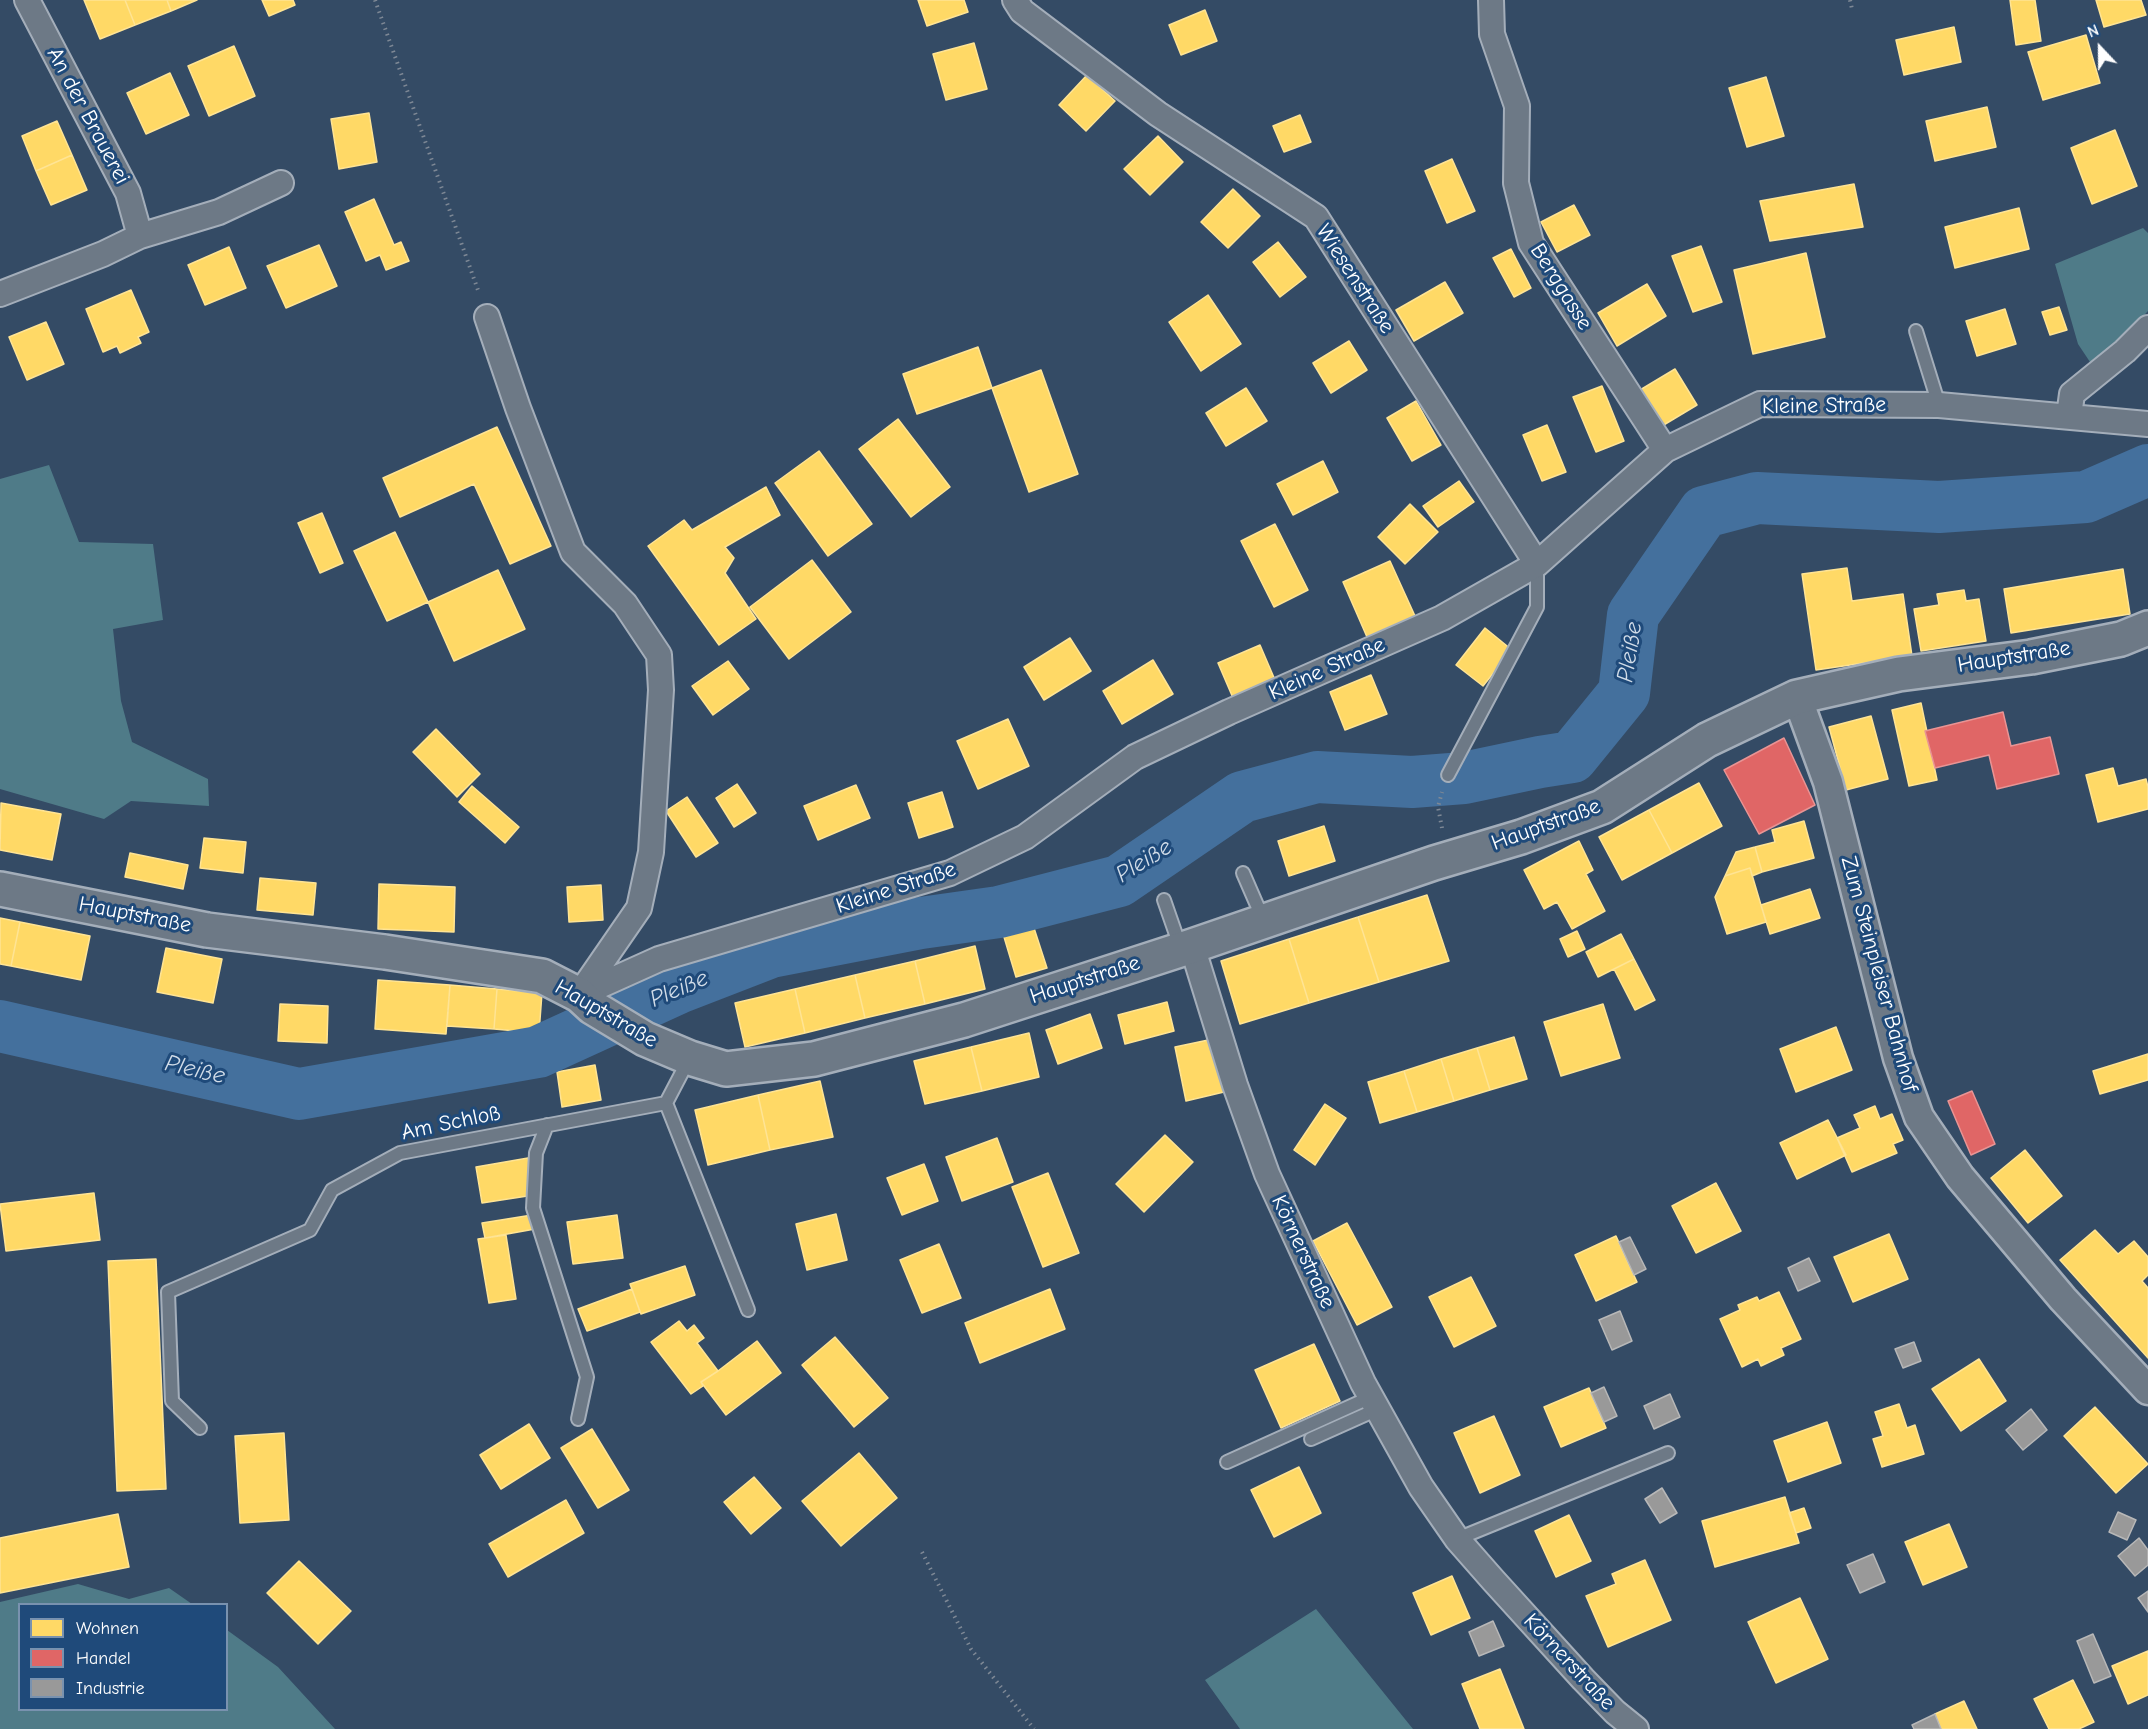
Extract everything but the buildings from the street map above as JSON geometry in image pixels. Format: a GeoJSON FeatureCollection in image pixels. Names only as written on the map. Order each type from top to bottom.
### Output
{"type":"FeatureCollection","features":[{"type":"Feature","properties":{"kind":"main road","name":"Hauptstraße"},"geometry":{"type":"LineString","coordinates":[[0,889],[207,930],[385,952],[542,976],[645,1039],[690,1058],[726,1069],[814,1059],[964,1020],[1441,861],[1521,837],[1602,807],[1707,740],[1797,697],[1899,674],[2031,657],[2109,642],[2148,628]]}},
{"type":"Feature","properties":{"kind":"street","name":"An der Brauerei"},"geometry":{"type":"LineString","coordinates":[[27,0],[128,193],[140,236]]}},
{"type":"Feature","properties":{"kind":"street","name":"Wiesenstraße"},"geometry":{"type":"LineString","coordinates":[[1015,0],[1022,11],[1158,114],[1316,218],[1537,564]]}},
{"type":"Feature","properties":{"kind":"street","name":"Berggasse"},"geometry":{"type":"LineString","coordinates":[[1491,0],[1492,34],[1517,106],[1516,183],[1531,243],[1665,450]]}},
{"type":"Feature","properties":{"kind":"street"},"geometry":{"type":"LineString","coordinates":[[0,294],[103,254],[140,236],[219,212],[281,183]]}},
{"type":"Feature","properties":{"kind":"street"},"geometry":{"type":"LineString","coordinates":[[487,317],[518,408],[573,552],[625,604],[658,655],[662,690],[651,852],[639,908],[586,1001]]}},
{"type":"Feature","properties":{"kind":"street"},"geometry":{"type":"LineString","coordinates":[[2069,416],[2072,394],[2125,351],[2148,328]]}},
{"type":"Feature","properties":{"kind":"street","name":"Kleine Straße"},"geometry":{"type":"LineString","coordinates":[[586,1001],[659,959],[950,873],[1025,837],[1135,757],[1229,712],[1443,618],[1537,564],[1665,450],[1760,404],[1939,405],[2148,424]]}},
{"type":"Feature","properties":{"kind":"street","name":"Zum Steinpleiser Bahnhof"},"geometry":{"type":"LineString","coordinates":[[1797,697],[1828,782],[1898,1058],[1919,1117],[1960,1177],[2063,1299],[2148,1390]]}},
{"type":"Feature","properties":{"kind":"street","name":"Körnerstraße"},"geometry":{"type":"LineString","coordinates":[[1186,947],[1266,1174],[1375,1403],[1421,1487],[1457,1539],[1583,1679],[1615,1712],[1636,1729]]}},
{"type":"Feature","properties":{"kind":"lane"},"geometry":{"type":"LineString","coordinates":[[1916,332],[1939,405]]}},
{"type":"Feature","properties":{"kind":"lane"},"geometry":{"type":"LineString","coordinates":[[1448,776],[1537,608],[1537,564]]}},
{"type":"Feature","properties":{"kind":"lane"},"geometry":{"type":"LineString","coordinates":[[1243,873],[1264,920]]}},
{"type":"Feature","properties":{"kind":"lane"},"geometry":{"type":"LineString","coordinates":[[1164,900],[1186,947]]}},
{"type":"Feature","properties":{"kind":"lane"},"geometry":{"type":"LineString","coordinates":[[690,1058],[666,1103],[748,1310]]}},
{"type":"Feature","properties":{"kind":"lane","name":"Am Schloß"},"geometry":{"type":"LineString","coordinates":[[200,1428],[172,1401],[168,1292],[310,1230],[332,1190],[400,1153],[666,1103]]}},
{"type":"Feature","properties":{"kind":"lane"},"geometry":{"type":"LineString","coordinates":[[547,1125],[536,1153],[533,1208],[587,1377],[578,1419]]}},
{"type":"Feature","properties":{"kind":"lane"},"geometry":{"type":"LineString","coordinates":[[1311,1439],[1375,1403]]}},
{"type":"Feature","properties":{"kind":"lane"},"geometry":{"type":"LineString","coordinates":[[1227,1462],[1375,1403]]}},
{"type":"Feature","properties":{"kind":"lane"},"geometry":{"type":"LineString","coordinates":[[1457,1539],[1668,1453]]}},
{"type":"Feature","properties":{"kind":"path"},"geometry":{"type":"LineString","coordinates":[[375,0],[487,317]]}},
{"type":"Feature","properties":{"kind":"path"},"geometry":{"type":"LineString","coordinates":[[1850,0],[1852,9]]}},
{"type":"Feature","properties":{"kind":"path"},"geometry":{"type":"LineString","coordinates":[[921,1552],[971,1649],[1034,1729]]}},
{"type":"Feature","properties":{"kind":"shaded area"},"geometry":{"type":"Polygon","coordinates":[[[2143,228],[2148,233],[2148,311],[2094,368],[2078,344],[2055,264],[2143,228]]]}},
{"type":"Feature","properties":{"kind":"shaded area"},"geometry":{"type":"Polygon","coordinates":[[[49,465],[79,542],[153,544],[163,620],[113,629],[121,701],[132,742],[208,779],[209,806],[131,801],[104,819],[0,789],[0,479],[49,465]]]}},
{"type":"Feature","properties":{"kind":"shaded area"},"geometry":{"type":"Polygon","coordinates":[[[78,1584],[129,1599],[169,1588],[191,1603],[18,1603],[18,1711],[228,1711],[228,1631],[278,1667],[335,1729],[0,1729],[0,1602],[78,1584]]]}},
{"type":"Feature","properties":{"kind":"shaded area"},"geometry":{"type":"Polygon","coordinates":[[[1316,1609],[1413,1729],[1240,1729],[1205,1680],[1316,1609]]]}},
{"type":"Feature","properties":{"kind":"waterway","name":"Pleiße"},"geometry":{"type":"LineString","coordinates":[[0,1026],[299,1094],[538,1052],[678,988],[771,952],[921,923],[999,912],[1119,881],[1242,797],[1317,777],[1412,782],[1464,778],[1572,757],[1624,693],[1633,615],[1704,512],[1757,498],[1939,507],[2086,497],[2148,470]]}}]}
